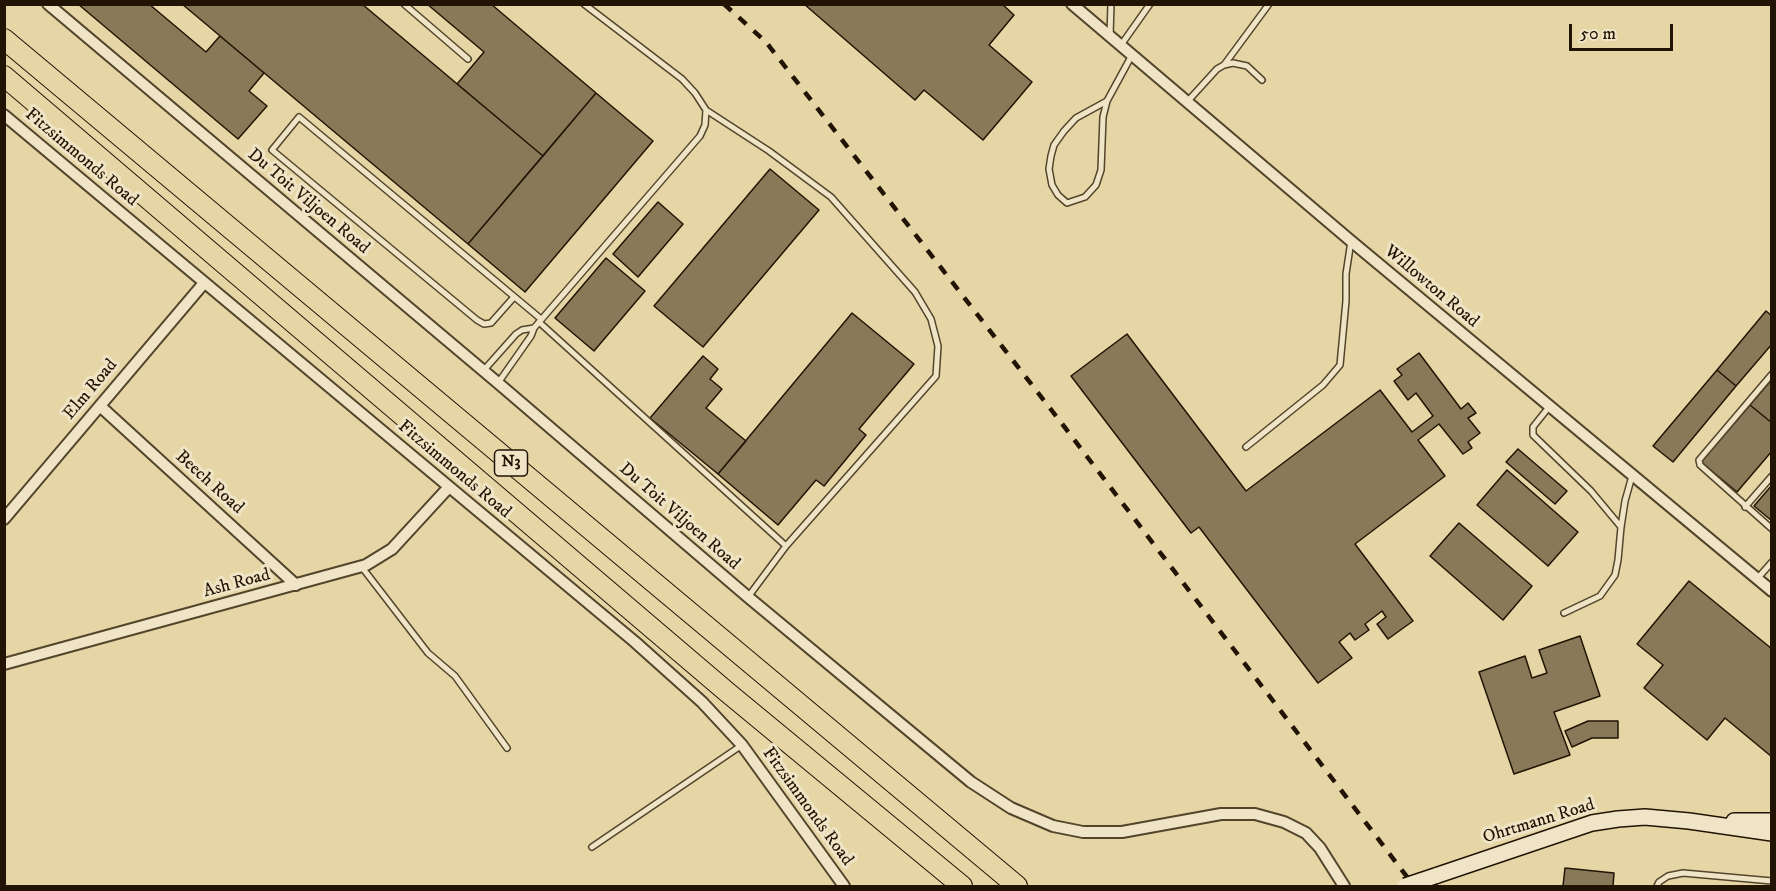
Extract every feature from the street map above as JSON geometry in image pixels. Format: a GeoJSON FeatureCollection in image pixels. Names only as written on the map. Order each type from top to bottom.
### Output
{"type":"FeatureCollection","features":[{"type":"Feature","properties":{"kind":"highway","name":"N3"},"geometry":{"type":"LineString","coordinates":[[4,39],[1017,886]]}},
{"type":"Feature","properties":{"kind":"highway","name":"N3"},"geometry":{"type":"LineString","coordinates":[[4,76],[727,692],[962,886]]}},
{"type":"Feature","properties":{"kind":"main road","name":"Ohrtmann Road"},"geometry":{"type":"LineString","coordinates":[[1405,886],[1592,823],[1618,819],[1645,817],[1689,821],[1772,833]]}},
{"type":"Feature","properties":{"kind":"main road","name":"Ohrtmann Road"},"geometry":{"type":"LineString","coordinates":[[1689,821],[1772,821]]}},
{"type":"Feature","properties":{"kind":"street","name":"Du Toit Viljoen Road"},"geometry":{"type":"LineString","coordinates":[[48,4],[748,597],[971,782],[1011,808],[1053,826],[1083,832],[1122,832],[1221,814],[1255,814],[1284,822],[1306,833],[1320,848],[1344,886]]}},
{"type":"Feature","properties":{"kind":"street","name":"Willowton Road"},"geometry":{"type":"LineString","coordinates":[[1072,4],[1351,241],[1772,591]]}},
{"type":"Feature","properties":{"kind":"street","name":"Fitzsimmonds Road"},"geometry":{"type":"LineString","coordinates":[[4,115],[686,687],[742,745],[844,886]]}},
{"type":"Feature","properties":{"kind":"street","name":"Elm Road"},"geometry":{"type":"LineString","coordinates":[[4,519],[204,283]]}},
{"type":"Feature","properties":{"kind":"street","name":"Beech Road"},"geometry":{"type":"LineString","coordinates":[[99,406],[296,585]]}},
{"type":"Feature","properties":{"kind":"street","name":"Ash Road"},"geometry":{"type":"LineString","coordinates":[[4,664],[361,566],[378,559],[392,549],[449,487]]}},
{"type":"Feature","properties":{"kind":"lane"},"geometry":{"type":"LineString","coordinates":[[404,4],[468,59]]}},
{"type":"Feature","properties":{"kind":"lane"},"geometry":{"type":"LineString","coordinates":[[584,4],[682,79],[706,110],[769,151],[831,197],[915,292],[931,319],[938,346],[936,376],[786,546],[748,597]]}},
{"type":"Feature","properties":{"kind":"lane"},"geometry":{"type":"LineString","coordinates":[[1110,36],[1111,4]]}},
{"type":"Feature","properties":{"kind":"lane"},"geometry":{"type":"LineString","coordinates":[[1121,45],[1150,4]]}},
{"type":"Feature","properties":{"kind":"lane"},"geometry":{"type":"LineString","coordinates":[[1224,65],[1269,4]]}},
{"type":"Feature","properties":{"kind":"lane"},"geometry":{"type":"LineString","coordinates":[[1107,102],[1076,118],[1054,145],[1049,169],[1052,185],[1067,203],[1085,196],[1096,185],[1101,170],[1101,139],[1107,102],[1132,55]]}},
{"type":"Feature","properties":{"kind":"lane"},"geometry":{"type":"LineString","coordinates":[[1187,102],[1216,69],[1224,65],[1233,63],[1247,66],[1262,80]]}},
{"type":"Feature","properties":{"kind":"lane"},"geometry":{"type":"LineString","coordinates":[[498,383],[540,320],[700,136],[705,125],[706,110]]}},
{"type":"Feature","properties":{"kind":"lane"},"geometry":{"type":"LineString","coordinates":[[514,297],[491,323],[484,324],[272,150],[300,117],[514,297],[786,546]]}},
{"type":"Feature","properties":{"kind":"lane"},"geometry":{"type":"LineString","coordinates":[[1246,447],[1323,385],[1340,365],[1346,274],[1351,241]]}},
{"type":"Feature","properties":{"kind":"lane"},"geometry":{"type":"LineString","coordinates":[[483,371],[516,334],[522,330],[534,328]]}},
{"type":"Feature","properties":{"kind":"lane"},"geometry":{"type":"LineString","coordinates":[[1772,374],[1699,460],[1700,465],[1772,529]]}},
{"type":"Feature","properties":{"kind":"lane"},"geometry":{"type":"LineString","coordinates":[[1550,407],[1533,427],[1533,435],[1591,491],[1620,527]]}},
{"type":"Feature","properties":{"kind":"lane"},"geometry":{"type":"LineString","coordinates":[[1564,613],[1600,596],[1615,575],[1620,527],[1632,474]]}},
{"type":"Feature","properties":{"kind":"lane"},"geometry":{"type":"LineString","coordinates":[[1745,507],[1772,476]]}},
{"type":"Feature","properties":{"kind":"lane"},"geometry":{"type":"LineString","coordinates":[[1757,579],[1772,562]]}},
{"type":"Feature","properties":{"kind":"lane"},"geometry":{"type":"LineString","coordinates":[[361,566],[428,653],[455,676],[507,748]]}},
{"type":"Feature","properties":{"kind":"lane"},"geometry":{"type":"LineString","coordinates":[[592,847],[742,745]]}},
{"type":"Feature","properties":{"kind":"lane"},"geometry":{"type":"LineString","coordinates":[[1657,886],[1668,876],[1683,873],[1772,881]]}},
{"type":"Feature","properties":{"kind":"building"},"geometry":{"type":"Polygon","coordinates":[[[78,4],[149,4],[206,52],[220,36],[264,73],[249,91],[267,106],[238,139],[78,4]]]}},
{"type":"Feature","properties":{"kind":"building"},"geometry":{"type":"Polygon","coordinates":[[[182,4],[362,4],[543,156],[468,244],[182,4]]]}},
{"type":"Feature","properties":{"kind":"building"},"geometry":{"type":"Polygon","coordinates":[[[427,4],[491,4],[596,93],[543,156],[457,84],[484,52],[427,4]]]}},
{"type":"Feature","properties":{"kind":"building"},"geometry":{"type":"Polygon","coordinates":[[[804,4],[1002,4],[1014,15],[989,45],[1032,82],[983,140],[924,90],[915,100],[804,4]]]}},
{"type":"Feature","properties":{"kind":"building"},"geometry":{"type":"Polygon","coordinates":[[[596,93],[653,141],[525,292],[468,244],[596,93]]]}},
{"type":"Feature","properties":{"kind":"building"},"geometry":{"type":"Polygon","coordinates":[[[770,169],[819,210],[703,347],[654,306],[770,169]]]}},
{"type":"Feature","properties":{"kind":"building"},"geometry":{"type":"Polygon","coordinates":[[[658,202],[683,224],[638,277],[613,254],[658,202]]]}},
{"type":"Feature","properties":{"kind":"building"},"geometry":{"type":"Polygon","coordinates":[[[606,258],[645,291],[594,351],[555,318],[606,258]]]}},
{"type":"Feature","properties":{"kind":"building"},"geometry":{"type":"Polygon","coordinates":[[[1766,311],[1772,316],[1772,344],[1736,386],[1717,370],[1766,311]]]}},
{"type":"Feature","properties":{"kind":"building"},"geometry":{"type":"Polygon","coordinates":[[[852,313],[914,364],[859,429],[866,435],[824,486],[816,480],[778,525],[718,474],[852,313]]]}},
{"type":"Feature","properties":{"kind":"building"},"geometry":{"type":"Polygon","coordinates":[[[1127,334],[1246,491],[1380,390],[1412,432],[1433,416],[1416,393],[1408,400],[1394,381],[1402,375],[1397,369],[1419,353],[1461,409],[1468,403],[1476,413],[1468,418],[1480,433],[1468,442],[1472,448],[1463,454],[1439,424],[1418,440],[1445,476],[1355,544],[1413,621],[1388,639],[1377,624],[1386,617],[1382,611],[1365,624],[1369,630],[1355,640],[1350,633],[1339,642],[1352,658],[1318,683],[1199,527],[1191,533],[1071,376],[1127,334]]]}},
{"type":"Feature","properties":{"kind":"building"},"geometry":{"type":"Polygon","coordinates":[[[703,356],[718,369],[710,379],[722,389],[706,408],[746,441],[718,474],[650,418],[703,356]]]}},
{"type":"Feature","properties":{"kind":"building"},"geometry":{"type":"Polygon","coordinates":[[[1717,370],[1736,386],[1673,462],[1653,446],[1717,370]]]}},
{"type":"Feature","properties":{"kind":"building"},"geometry":{"type":"Polygon","coordinates":[[[1772,379],[1772,423],[1750,405],[1772,379]]]}},
{"type":"Feature","properties":{"kind":"building"},"geometry":{"type":"Polygon","coordinates":[[[1750,405],[1772,423],[1772,451],[1737,492],[1701,462],[1750,405]]]}},
{"type":"Feature","properties":{"kind":"building"},"geometry":{"type":"Polygon","coordinates":[[[1518,449],[1567,491],[1555,504],[1506,462],[1518,449]]]}},
{"type":"Feature","properties":{"kind":"building"},"geometry":{"type":"Polygon","coordinates":[[[1507,470],[1578,532],[1548,566],[1477,505],[1507,470]]]}},
{"type":"Feature","properties":{"kind":"building"},"geometry":{"type":"Polygon","coordinates":[[[1772,485],[1772,521],[1754,506],[1772,485]]]}},
{"type":"Feature","properties":{"kind":"building"},"geometry":{"type":"Polygon","coordinates":[[[1459,523],[1532,586],[1503,620],[1430,556],[1459,523]]]}},
{"type":"Feature","properties":{"kind":"building"},"geometry":{"type":"Polygon","coordinates":[[[1689,581],[1772,649],[1772,757],[1725,718],[1707,740],[1644,688],[1663,665],[1637,644],[1689,581]]]}},
{"type":"Feature","properties":{"kind":"building"},"geometry":{"type":"Polygon","coordinates":[[[1580,636],[1600,696],[1554,712],[1570,755],[1514,774],[1479,672],[1525,656],[1532,678],[1547,673],[1539,650],[1580,636]]]}},
{"type":"Feature","properties":{"kind":"building"},"geometry":{"type":"Polygon","coordinates":[[[1588,721],[1618,721],[1618,738],[1592,738],[1572,747],[1565,731],[1588,721]]]}},
{"type":"Feature","properties":{"kind":"building"},"geometry":{"type":"Polygon","coordinates":[[[1565,868],[1614,873],[1613,886],[1563,886],[1565,868]]]}},
{"type":"Feature","properties":{"kind":"railway"},"geometry":{"type":"LineString","coordinates":[[724,4],[766,42],[1063,425],[1414,886]]}}]}
